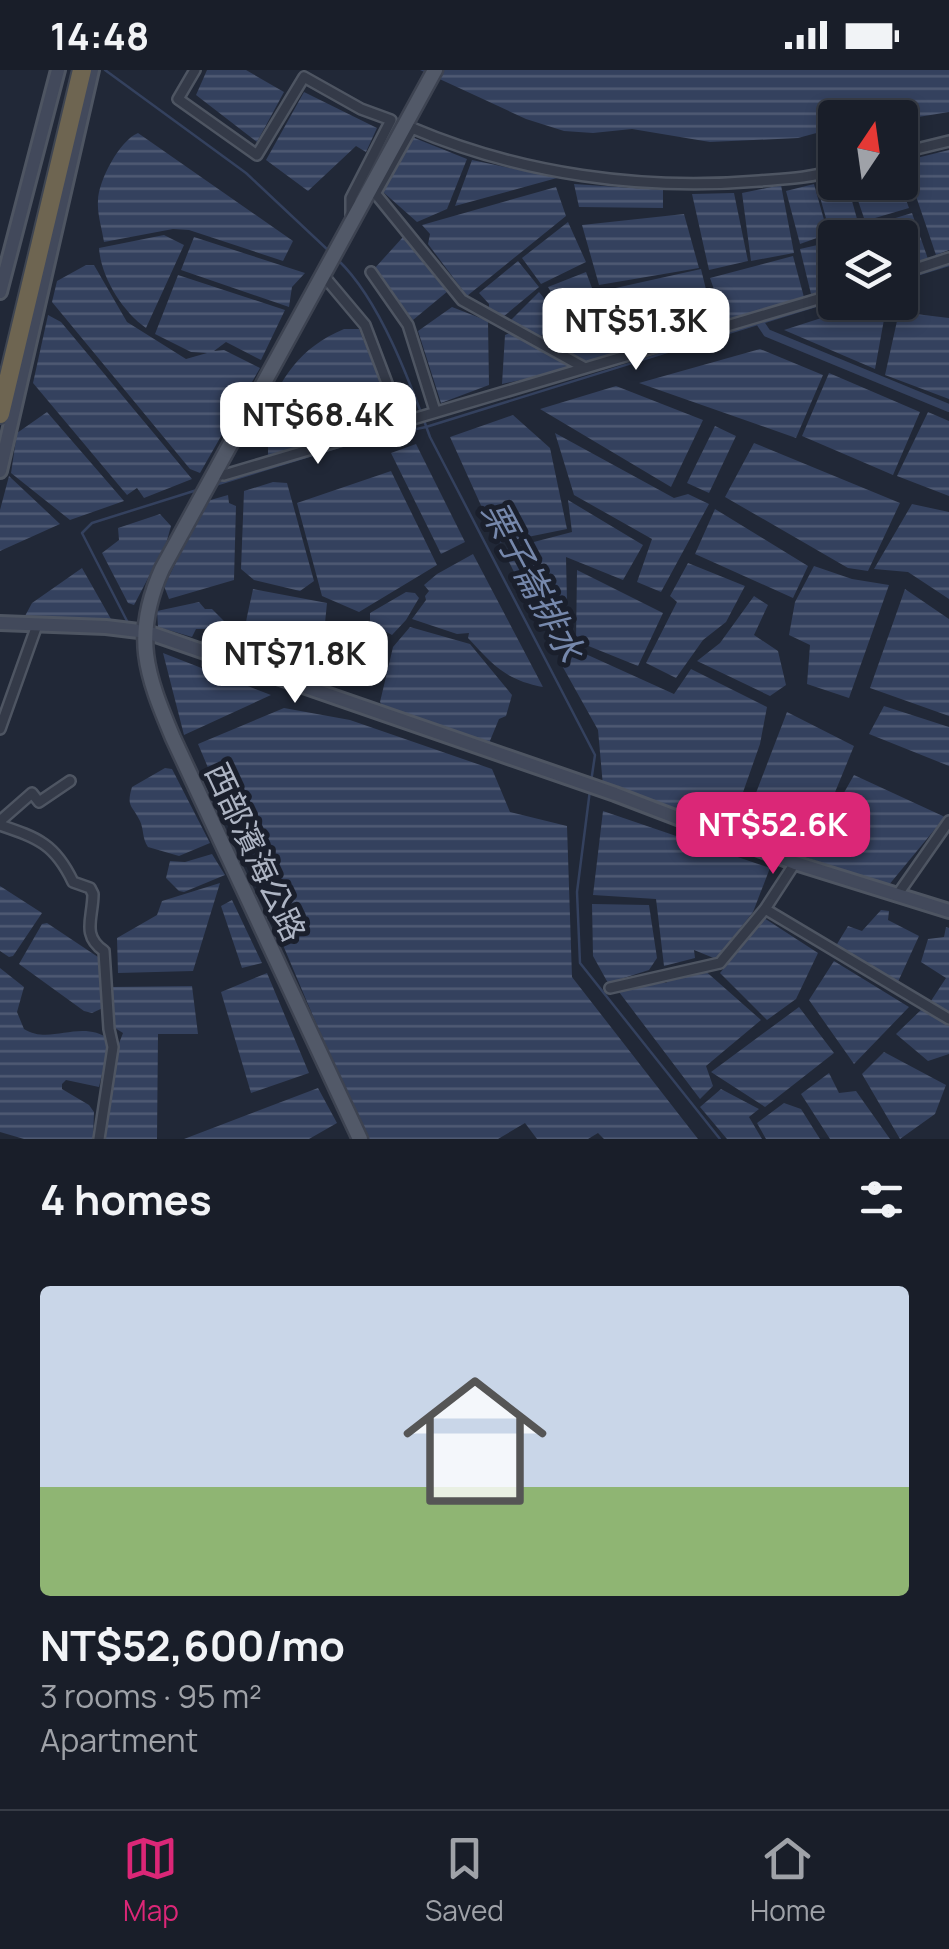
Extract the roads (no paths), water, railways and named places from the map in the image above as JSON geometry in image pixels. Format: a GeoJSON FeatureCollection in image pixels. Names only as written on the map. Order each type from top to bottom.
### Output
{"type":"FeatureCollection","features":[{"type":"Feature","properties":{"kind":"highway"},"geometry":{"type":"LineString","coordinates":[[0,414],[65,116],[70,70]]}},
{"type":"Feature","properties":{"kind":"highway"},"geometry":{"type":"LineString","coordinates":[[0,363],[65,116],[82,70]]}},
{"type":"Feature","properties":{"kind":"main road"},"geometry":{"type":"LineString","coordinates":[[0,471],[65,116],[58,70]]}},
{"type":"Feature","properties":{"kind":"main road"},"geometry":{"type":"LineString","coordinates":[[0,292],[65,116],[92,70]]}},
{"type":"Feature","properties":{"kind":"main road"},"geometry":{"type":"LineString","coordinates":[[349,228],[435,70]]}},
{"type":"Feature","properties":{"kind":"main road","name":"西部濱海公路"},"geometry":{"type":"LineString","coordinates":[[349,228],[154,586],[142,648],[158,702],[360,1139]]}},
{"type":"Feature","properties":{"kind":"main road"},"geometry":{"type":"LineString","coordinates":[[0,623],[147,632],[615,794],[796,862],[949,911]]}},
{"type":"Feature","properties":{"kind":"street"},"geometry":{"type":"LineString","coordinates":[[195,70],[178,100],[257,155],[304,78],[391,120],[351,198],[349,228]]}},
{"type":"Feature","properties":{"kind":"street"},"geometry":{"type":"LineString","coordinates":[[349,228],[359,221],[412,128],[479,153],[612,180],[717,184],[818,172]]}},
{"type":"Feature","properties":{"kind":"street"},"geometry":{"type":"LineString","coordinates":[[918,149],[949,141]]}},
{"type":"Feature","properties":{"kind":"street"},"geometry":{"type":"LineString","coordinates":[[375,193],[462,300],[585,368]]}},
{"type":"Feature","properties":{"kind":"street"},"geometry":{"type":"LineString","coordinates":[[918,268],[949,258]]}},
{"type":"Feature","properties":{"kind":"street"},"geometry":{"type":"LineString","coordinates":[[326,269],[365,325],[401,420]]}},
{"type":"Feature","properties":{"kind":"street"},"geometry":{"type":"LineString","coordinates":[[371,272],[408,325],[426,414]]}},
{"type":"Feature","properties":{"kind":"street"},"geometry":{"type":"LineString","coordinates":[[214,474],[224,475],[818,299]]}},
{"type":"Feature","properties":{"kind":"street"},"geometry":{"type":"LineString","coordinates":[[0,729],[37,625]]}},
{"type":"Feature","properties":{"kind":"street"},"geometry":{"type":"LineString","coordinates":[[70,781],[39,802],[32,793],[0,823],[46,844],[62,860],[73,882],[90,888],[93,894],[90,939],[104,950],[113,1046],[99,1139]]}},
{"type":"Feature","properties":{"kind":"street"},"geometry":{"type":"LineString","coordinates":[[898,894],[949,821]]}},
{"type":"Feature","properties":{"kind":"street"},"geometry":{"type":"LineString","coordinates":[[610,988],[720,963],[766,909],[796,862]]}},
{"type":"Feature","properties":{"kind":"street"},"geometry":{"type":"LineString","coordinates":[[766,909],[949,1019]]}},
{"type":"Feature","properties":{"kind":"water"},"geometry":{"type":"Polygon","coordinates":[[[207,70],[246,70],[284,92],[257,142],[196,95],[207,70]]]}},
{"type":"Feature","properties":{"kind":"water"},"geometry":{"type":"Polygon","coordinates":[[[420,70],[949,70],[949,112],[918,117],[918,100],[818,100],[818,133],[798,138],[710,142],[632,129],[564,131],[526,119],[420,70]]]}},
{"type":"Feature","properties":{"kind":"water"},"geometry":{"type":"Polygon","coordinates":[[[304,92],[377,128],[366,152],[356,146],[308,191],[266,160],[304,92]]]}},
{"type":"Feature","properties":{"kind":"water"},"geometry":{"type":"Polygon","coordinates":[[[138,133],[293,241],[283,261],[189,230],[173,229],[104,242],[98,206],[102,183],[117,152],[138,133]]]}},
{"type":"Feature","properties":{"kind":"water"},"geometry":{"type":"Polygon","coordinates":[[[412,137],[467,159],[447,209],[417,222],[382,191],[412,137]]]}},
{"type":"Feature","properties":{"kind":"water"},"geometry":{"type":"Polygon","coordinates":[[[949,150],[949,250],[936,255],[917,200],[918,158],[949,150]]]}},
{"type":"Feature","properties":{"kind":"water"},"geometry":{"type":"Polygon","coordinates":[[[472,160],[557,178],[455,206],[472,160]]]}},
{"type":"Feature","properties":{"kind":"water"},"geometry":{"type":"Polygon","coordinates":[[[574,184],[663,190],[663,208],[579,207],[574,184]]]}},
{"type":"Feature","properties":{"kind":"water"},"geometry":{"type":"Polygon","coordinates":[[[814,184],[824,220],[818,220],[818,238],[800,244],[786,191],[814,184]]]}},
{"type":"Feature","properties":{"kind":"water"},"geometry":{"type":"Polygon","coordinates":[[[781,185],[794,253],[751,261],[742,193],[781,185]]]}},
{"type":"Feature","properties":{"kind":"water"},"geometry":{"type":"Polygon","coordinates":[[[556,187],[566,216],[467,296],[428,244],[430,234],[422,225],[556,187]]]}},
{"type":"Feature","properties":{"kind":"water"},"geometry":{"type":"Polygon","coordinates":[[[734,193],[748,261],[709,270],[692,194],[734,193]]]}},
{"type":"Feature","properties":{"kind":"water"},"geometry":{"type":"Polygon","coordinates":[[[821,200],[852,200],[857,220],[826,220],[821,200]]]}},
{"type":"Feature","properties":{"kind":"water"},"geometry":{"type":"Polygon","coordinates":[[[858,200],[906,200],[909,208],[865,220],[858,200]]]}},
{"type":"Feature","properties":{"kind":"water"},"geometry":{"type":"Polygon","coordinates":[[[912,213],[914,220],[889,220],[912,213]]]}},
{"type":"Feature","properties":{"kind":"water"},"geometry":{"type":"Polygon","coordinates":[[[684,214],[699,268],[599,285],[582,225],[684,214]]]}},
{"type":"Feature","properties":{"kind":"water"},"geometry":{"type":"Polygon","coordinates":[[[568,222],[586,262],[541,284],[522,258],[568,222]]]}},
{"type":"Feature","properties":{"kind":"water"},"geometry":{"type":"Polygon","coordinates":[[[918,230],[928,259],[918,262],[918,230]]]}},
{"type":"Feature","properties":{"kind":"water"},"geometry":{"type":"Polygon","coordinates":[[[164,235],[184,245],[146,328],[114,292],[99,248],[164,235]]]}},
{"type":"Feature","properties":{"kind":"water"},"geometry":{"type":"Polygon","coordinates":[[[194,237],[305,273],[292,287],[289,307],[181,270],[194,237]]]}},
{"type":"Feature","properties":{"kind":"water"},"geometry":{"type":"Polygon","coordinates":[[[403,237],[448,291],[413,320],[374,269],[403,237]]]}},
{"type":"Feature","properties":{"kind":"water"},"geometry":{"type":"Polygon","coordinates":[[[818,245],[818,292],[811,294],[800,249],[818,245]]]}},
{"type":"Feature","properties":{"kind":"water"},"geometry":{"type":"Polygon","coordinates":[[[793,256],[805,301],[725,321],[710,278],[793,256]]]}},
{"type":"Feature","properties":{"kind":"water"},"geometry":{"type":"Polygon","coordinates":[[[518,261],[539,287],[503,317],[489,310],[489,304],[479,293],[518,261]]]}},
{"type":"Feature","properties":{"kind":"water"},"geometry":{"type":"Polygon","coordinates":[[[86,265],[94,265],[127,322],[186,359],[207,353],[191,352],[155,334],[178,275],[285,310],[261,360],[226,342],[214,351],[224,350],[260,368],[200,473],[190,469],[52,302],[57,281],[86,265]]]}},
{"type":"Feature","properties":{"kind":"water"},"geometry":{"type":"Polygon","coordinates":[[[701,269],[715,326],[615,349],[602,291],[701,269]]]}},
{"type":"Feature","properties":{"kind":"water"},"geometry":{"type":"Polygon","coordinates":[[[586,272],[598,304],[566,319],[548,287],[586,272]]]}},
{"type":"Feature","properties":{"kind":"water"},"geometry":{"type":"Polygon","coordinates":[[[539,292],[564,323],[537,338],[510,321],[539,292]]]}},
{"type":"Feature","properties":{"kind":"water"},"geometry":{"type":"Polygon","coordinates":[[[452,307],[488,321],[489,385],[441,403],[418,331],[452,307]]]}},
{"type":"Feature","properties":{"kind":"water"},"geometry":{"type":"Polygon","coordinates":[[[598,311],[612,356],[586,364],[545,341],[598,311]]]}},
{"type":"Feature","properties":{"kind":"water"},"geometry":{"type":"Polygon","coordinates":[[[918,314],[949,318],[949,399],[885,375],[897,320],[918,320],[918,314]]]}},
{"type":"Feature","properties":{"kind":"water"},"geometry":{"type":"Polygon","coordinates":[[[48,315],[61,322],[192,479],[144,498],[137,488],[127,495],[33,383],[48,315]]]}},
{"type":"Feature","properties":{"kind":"water"},"geometry":{"type":"Polygon","coordinates":[[[818,319],[884,320],[875,369],[784,330],[818,319]]]}},
{"type":"Feature","properties":{"kind":"water"},"geometry":{"type":"Polygon","coordinates":[[[344,329],[359,329],[394,417],[268,458],[263,420],[277,390],[304,355],[344,329]]]}},
{"type":"Feature","properties":{"kind":"water"},"geometry":{"type":"Polygon","coordinates":[[[512,332],[576,368],[502,384],[505,335],[512,332]]]}},
{"type":"Feature","properties":{"kind":"water"},"geometry":{"type":"Polygon","coordinates":[[[760,349],[823,375],[796,438],[639,383],[760,349]]]}},
{"type":"Feature","properties":{"kind":"water"},"geometry":{"type":"Polygon","coordinates":[[[829,373],[920,412],[893,475],[802,436],[829,373]]]}},
{"type":"Feature","properties":{"kind":"water"},"geometry":{"type":"Polygon","coordinates":[[[616,386],[703,420],[671,487],[540,409],[616,386]]]}},
{"type":"Feature","properties":{"kind":"water"},"geometry":{"type":"Polygon","coordinates":[[[47,412],[124,501],[70,520],[11,473],[17,433],[47,412]]]}},
{"type":"Feature","properties":{"kind":"water"},"geometry":{"type":"Polygon","coordinates":[[[928,412],[949,421],[949,496],[897,476],[928,412]]]}},
{"type":"Feature","properties":{"kind":"water"},"geometry":{"type":"Polygon","coordinates":[[[513,415],[550,448],[567,529],[498,543],[450,437],[513,415]]]}},
{"type":"Feature","properties":{"kind":"water"},"geometry":{"type":"Polygon","coordinates":[[[715,426],[736,436],[709,493],[687,483],[715,426]]]}},
{"type":"Feature","properties":{"kind":"water"},"geometry":{"type":"Polygon","coordinates":[[[555,433],[674,498],[688,494],[709,504],[661,592],[637,582],[652,539],[574,495],[555,433]]]}},
{"type":"Feature","properties":{"kind":"water"},"geometry":{"type":"Polygon","coordinates":[[[754,443],[900,503],[868,571],[848,568],[725,497],[754,443]]]}},
{"type":"Feature","properties":{"kind":"water"},"geometry":{"type":"Polygon","coordinates":[[[416,444],[465,542],[441,554],[391,453],[416,444]]]}},
{"type":"Feature","properties":{"kind":"water"},"geometry":{"type":"Polygon","coordinates":[[[391,471],[437,565],[359,612],[322,596],[297,503],[391,471]]]}},
{"type":"Feature","properties":{"kind":"water"},"geometry":{"type":"Polygon","coordinates":[[[9,476],[60,524],[0,551],[0,510],[9,476]]]}},
{"type":"Feature","properties":{"kind":"water"},"geometry":{"type":"Polygon","coordinates":[[[273,482],[287,483],[314,581],[300,591],[254,580],[241,569],[244,491],[273,482]]]}},
{"type":"Feature","properties":{"kind":"water"},"geometry":{"type":"Polygon","coordinates":[[[228,495],[229,503],[236,506],[234,580],[169,599],[164,586],[207,501],[228,495]]]}},
{"type":"Feature","properties":{"kind":"water"},"geometry":{"type":"Polygon","coordinates":[[[568,500],[643,545],[623,580],[566,557],[567,602],[532,608],[503,550],[572,532],[568,500]]]}},
{"type":"Feature","properties":{"kind":"water"},"geometry":{"type":"Polygon","coordinates":[[[912,504],[949,512],[949,599],[908,572],[874,569],[912,504]]]}},
{"type":"Feature","properties":{"kind":"water"},"geometry":{"type":"Polygon","coordinates":[[[715,509],[808,566],[793,598],[695,554],[715,509]]]}},
{"type":"Feature","properties":{"kind":"water"},"geometry":{"type":"Polygon","coordinates":[[[160,514],[171,526],[166,544],[134,605],[128,603],[102,553],[119,540],[118,528],[160,514]]]}},
{"type":"Feature","properties":{"kind":"water"},"geometry":{"type":"Polygon","coordinates":[[[473,554],[543,687],[501,670],[468,638],[469,633],[457,634],[412,619],[426,600],[429,591],[424,585],[473,554]]]}},
{"type":"Feature","properties":{"kind":"water"},"geometry":{"type":"Polygon","coordinates":[[[688,563],[745,586],[726,622],[703,640],[676,678],[646,663],[677,602],[670,596],[688,563]]]}},
{"type":"Feature","properties":{"kind":"water"},"geometry":{"type":"Polygon","coordinates":[[[814,566],[852,579],[889,585],[849,698],[807,684],[810,645],[789,635],[795,602],[814,566]]]}},
{"type":"Feature","properties":{"kind":"water"},"geometry":{"type":"Polygon","coordinates":[[[82,568],[111,619],[25,616],[32,603],[82,568]]]}},
{"type":"Feature","properties":{"kind":"water"},"geometry":{"type":"Polygon","coordinates":[[[577,570],[663,613],[638,666],[576,641],[577,570]]]}},
{"type":"Feature","properties":{"kind":"water"},"geometry":{"type":"Polygon","coordinates":[[[253,589],[327,603],[325,623],[329,635],[276,673],[253,665],[247,660],[244,646],[253,589]]]}},
{"type":"Feature","properties":{"kind":"water"},"geometry":{"type":"Polygon","coordinates":[[[905,589],[949,619],[949,716],[870,688],[905,589]]]}},
{"type":"Feature","properties":{"kind":"water"},"geometry":{"type":"Polygon","coordinates":[[[406,592],[419,598],[392,635],[370,623],[370,613],[406,592]]]}},
{"type":"Feature","properties":{"kind":"water"},"geometry":{"type":"Polygon","coordinates":[[[754,596],[768,605],[754,635],[778,651],[786,685],[770,696],[697,661],[720,643],[754,596]]]}},
{"type":"Feature","properties":{"kind":"water"},"geometry":{"type":"Polygon","coordinates":[[[199,602],[225,622],[221,635],[213,629],[196,629],[192,637],[158,627],[157,611],[199,602]]]}},
{"type":"Feature","properties":{"kind":"water"},"geometry":{"type":"Polygon","coordinates":[[[410,627],[470,644],[512,695],[506,716],[499,719],[487,748],[388,713],[380,702],[393,647],[410,627]]]}},
{"type":"Feature","properties":{"kind":"water"},"geometry":{"type":"Polygon","coordinates":[[[579,651],[674,694],[691,669],[767,707],[760,744],[729,832],[603,786],[598,730],[560,662],[579,651]]]}},
{"type":"Feature","properties":{"kind":"water"},"geometry":{"type":"Polygon","coordinates":[[[163,653],[271,695],[184,735],[163,653]]]}},
{"type":"Feature","properties":{"kind":"water"},"geometry":{"type":"Polygon","coordinates":[[[884,706],[949,727],[949,766],[869,734],[884,706]]]}},
{"type":"Feature","properties":{"kind":"water"},"geometry":{"type":"Polygon","coordinates":[[[284,708],[350,720],[492,769],[510,812],[567,826],[572,977],[698,1139],[604,1139],[598,1133],[588,1139],[537,1139],[525,1123],[498,1139],[365,1139],[198,744],[284,708]]]}},
{"type":"Feature","properties":{"kind":"water"},"geometry":{"type":"Polygon","coordinates":[[[787,712],[854,746],[831,802],[817,806],[799,833],[772,835],[746,819],[787,712]]]}},
{"type":"Feature","properties":{"kind":"water"},"geometry":{"type":"Polygon","coordinates":[[[165,768],[172,769],[210,843],[179,856],[148,847],[130,802],[132,787],[165,768]]]}},
{"type":"Feature","properties":{"kind":"water"},"geometry":{"type":"Polygon","coordinates":[[[854,775],[945,817],[888,886],[800,855],[825,811],[833,812],[854,775]]]}},
{"type":"Feature","properties":{"kind":"water"},"geometry":{"type":"Polygon","coordinates":[[[603,811],[770,868],[753,912],[716,959],[694,950],[695,958],[664,966],[656,899],[593,895],[603,811]]]}},
{"type":"Feature","properties":{"kind":"water"},"geometry":{"type":"Polygon","coordinates":[[[212,854],[225,875],[184,892],[166,878],[170,861],[185,862],[212,854]]]}},
{"type":"Feature","properties":{"kind":"water"},"geometry":{"type":"Polygon","coordinates":[[[220,883],[193,971],[118,973],[117,938],[157,915],[162,901],[220,883]]]}},
{"type":"Feature","properties":{"kind":"water"},"geometry":{"type":"Polygon","coordinates":[[[0,886],[42,913],[9,957],[0,951],[0,886]]]}},
{"type":"Feature","properties":{"kind":"water"},"geometry":{"type":"Polygon","coordinates":[[[232,900],[262,963],[242,968],[221,906],[232,900]]]}},
{"type":"Feature","properties":{"kind":"water"},"geometry":{"type":"Polygon","coordinates":[[[592,904],[649,905],[657,958],[649,970],[608,983],[593,956],[592,904]]]}},
{"type":"Feature","properties":{"kind":"water"},"geometry":{"type":"Polygon","coordinates":[[[881,910],[889,911],[888,920],[919,936],[897,984],[834,949],[848,926],[862,931],[881,910]]]}},
{"type":"Feature","properties":{"kind":"water"},"geometry":{"type":"Polygon","coordinates":[[[764,918],[818,953],[796,999],[767,1020],[720,973],[764,918]]]}},
{"type":"Feature","properties":{"kind":"water"},"geometry":{"type":"Polygon","coordinates":[[[47,923],[98,957],[105,1007],[92,1013],[84,1011],[19,964],[42,924],[47,923]]]}},
{"type":"Feature","properties":{"kind":"water"},"geometry":{"type":"Polygon","coordinates":[[[946,927],[949,1015],[929,1004],[946,978],[921,962],[928,939],[944,937],[946,927]]]}},
{"type":"Feature","properties":{"kind":"water"},"geometry":{"type":"Polygon","coordinates":[[[834,961],[909,1007],[854,1064],[809,1000],[834,961]]]}},
{"type":"Feature","properties":{"kind":"water"},"geometry":{"type":"Polygon","coordinates":[[[0,968],[24,987],[17,1012],[24,1029],[45,1035],[88,1031],[110,1040],[99,1087],[66,1080],[62,1084],[62,1089],[94,1112],[93,1139],[24,1139],[0,1132],[0,968]]]}},
{"type":"Feature","properties":{"kind":"water"},"geometry":{"type":"Polygon","coordinates":[[[702,968],[761,1020],[706,1066],[713,1086],[700,1099],[616,988],[652,978],[666,983],[675,974],[702,968]]]}},
{"type":"Feature","properties":{"kind":"water"},"geometry":{"type":"Polygon","coordinates":[[[267,973],[309,1073],[251,1093],[221,992],[267,973]]]}},
{"type":"Feature","properties":{"kind":"water"},"geometry":{"type":"Polygon","coordinates":[[[192,986],[198,1034],[158,1034],[157,1139],[103,1139],[116,1051],[123,1033],[115,1028],[110,987],[192,986]]]}},
{"type":"Feature","properties":{"kind":"water"},"geometry":{"type":"Polygon","coordinates":[[[799,1007],[834,1053],[765,1107],[711,1072],[799,1007]]]}},
{"type":"Feature","properties":{"kind":"water"},"geometry":{"type":"Polygon","coordinates":[[[924,1007],[949,1021],[949,1054],[928,1061],[896,1034],[924,1007]]]}},
{"type":"Feature","properties":{"kind":"water"},"geometry":{"type":"Polygon","coordinates":[[[884,1052],[946,1085],[935,1114],[900,1139],[862,1074],[884,1052]]]}},
{"type":"Feature","properties":{"kind":"water"},"geometry":{"type":"Polygon","coordinates":[[[829,1073],[839,1093],[856,1091],[890,1139],[830,1139],[801,1094],[829,1073]]]}},
{"type":"Feature","properties":{"kind":"water"},"geometry":{"type":"Polygon","coordinates":[[[318,1088],[337,1123],[309,1139],[184,1139],[318,1088]]]}},
{"type":"Feature","properties":{"kind":"water"},"geometry":{"type":"Polygon","coordinates":[[[721,1089],[759,1109],[749,1117],[762,1139],[727,1139],[700,1107],[721,1089]]]}},
{"type":"Feature","properties":{"kind":"water"},"geometry":{"type":"Polygon","coordinates":[[[784,1103],[801,1109],[820,1139],[766,1139],[757,1123],[784,1103]]]}},
{"type":"Feature","properties":{"kind":"waterway","name":"栗子崙排水"},"geometry":{"type":"LineString","coordinates":[[105,70],[246,173],[329,251]]}},
{"type":"Feature","properties":{"kind":"waterway","name":"栗子崙排水"},"geometry":{"type":"LineString","coordinates":[[338,260],[380,319],[430,437],[595,755],[591,782]]}},
{"type":"Feature","properties":{"kind":"waterway"},"geometry":{"type":"LineString","coordinates":[[918,274],[949,265]]}},
{"type":"Feature","properties":{"kind":"waterway"},"geometry":{"type":"LineString","coordinates":[[215,485],[358,441],[426,427],[818,305]]}},
{"type":"Feature","properties":{"kind":"waterway"},"geometry":{"type":"LineString","coordinates":[[761,324],[767,333],[949,408]]}},
{"type":"Feature","properties":{"kind":"waterway"},"geometry":{"type":"LineString","coordinates":[[127,621],[82,533],[92,523],[197,490]]}},
{"type":"Feature","properties":{"kind":"waterway","name":"栗子崙排水"},"geometry":{"type":"LineString","coordinates":[[590,790],[577,892],[580,963],[720,1139]]}}]}
